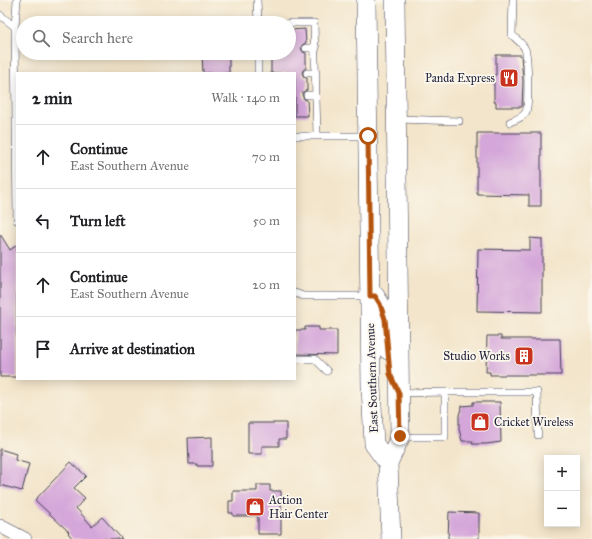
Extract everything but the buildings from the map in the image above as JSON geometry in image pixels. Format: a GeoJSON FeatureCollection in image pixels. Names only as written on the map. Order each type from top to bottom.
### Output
{"type":"FeatureCollection","features":[{"type":"Feature","properties":{"kind":"main road","name":"East Southern Avenue"},"geometry":{"type":"LineString","coordinates":[[366,0],[371,386],[374,444],[388,462]]}},
{"type":"Feature","properties":{"kind":"main road"},"geometry":{"type":"LineString","coordinates":[[390,539],[388,462],[400,436],[395,0]]}},
{"type":"Feature","properties":{"kind":"main road"},"geometry":{"type":"LineString","coordinates":[[370,296],[375,296],[380,304],[385,319],[390,374],[399,393]]}},
{"type":"Feature","properties":{"kind":"street"},"geometry":{"type":"LineString","coordinates":[[0,526],[25,539]]}},
{"type":"Feature","properties":{"kind":"lane"},"geometry":{"type":"LineString","coordinates":[[16,16],[17,0]]}},
{"type":"Feature","properties":{"kind":"lane"},"geometry":{"type":"LineString","coordinates":[[257,0],[258,16]]}},
{"type":"Feature","properties":{"kind":"lane"},"geometry":{"type":"LineString","coordinates":[[510,122],[521,118],[527,110],[528,101],[527,56],[525,47],[512,35],[513,0]]}},
{"type":"Feature","properties":{"kind":"lane"},"geometry":{"type":"LineString","coordinates":[[0,15],[16,27]]}},
{"type":"Feature","properties":{"kind":"lane"},"geometry":{"type":"LineString","coordinates":[[296,23],[314,23],[316,48],[317,136]]}},
{"type":"Feature","properties":{"kind":"lane"},"geometry":{"type":"LineString","coordinates":[[306,48],[316,48]]}},
{"type":"Feature","properties":{"kind":"lane"},"geometry":{"type":"LineString","coordinates":[[16,60],[16,72]]}},
{"type":"Feature","properties":{"kind":"lane"},"geometry":{"type":"LineString","coordinates":[[258,60],[258,72]]}},
{"type":"Feature","properties":{"kind":"lane"},"geometry":{"type":"LineString","coordinates":[[306,73],[316,73]]}},
{"type":"Feature","properties":{"kind":"lane"},"geometry":{"type":"LineString","coordinates":[[307,95],[316,95]]}},
{"type":"Feature","properties":{"kind":"lane"},"geometry":{"type":"LineString","coordinates":[[396,119],[459,121]]}},
{"type":"Feature","properties":{"kind":"lane"},"geometry":{"type":"LineString","coordinates":[[296,136],[368,136]]}},
{"type":"Feature","properties":{"kind":"lane"},"geometry":{"type":"LineString","coordinates":[[296,292],[303,296],[370,296]]}},
{"type":"Feature","properties":{"kind":"lane"},"geometry":{"type":"LineString","coordinates":[[296,359],[315,359],[327,371]]}},
{"type":"Feature","properties":{"kind":"lane"},"geometry":{"type":"LineString","coordinates":[[400,436],[445,436],[445,392]]}},
{"type":"Feature","properties":{"kind":"lane"},"geometry":{"type":"LineString","coordinates":[[399,393],[537,392],[538,435]]}},
{"type":"Feature","properties":{"kind":"place","name":"Panda Express"},"geometry":{"type":"Point","coordinates":[509,78]}},
{"type":"Feature","properties":{"kind":"place","name":"Studio Works"},"geometry":{"type":"Point","coordinates":[524,356]}},
{"type":"Feature","properties":{"kind":"place","name":"Cricket Wireless"},"geometry":{"type":"Point","coordinates":[480,422]}},
{"type":"Feature","properties":{"kind":"place","name":"Action Hair Center"},"geometry":{"type":"Point","coordinates":[255,507]}},
{"type":"Feature","properties":{"kind":"route"},"geometry":{"type":"LineString","coordinates":[[368,136],[370,296],[375,296],[380,304],[385,319],[390,374],[399,393],[400,436]]}}]}
